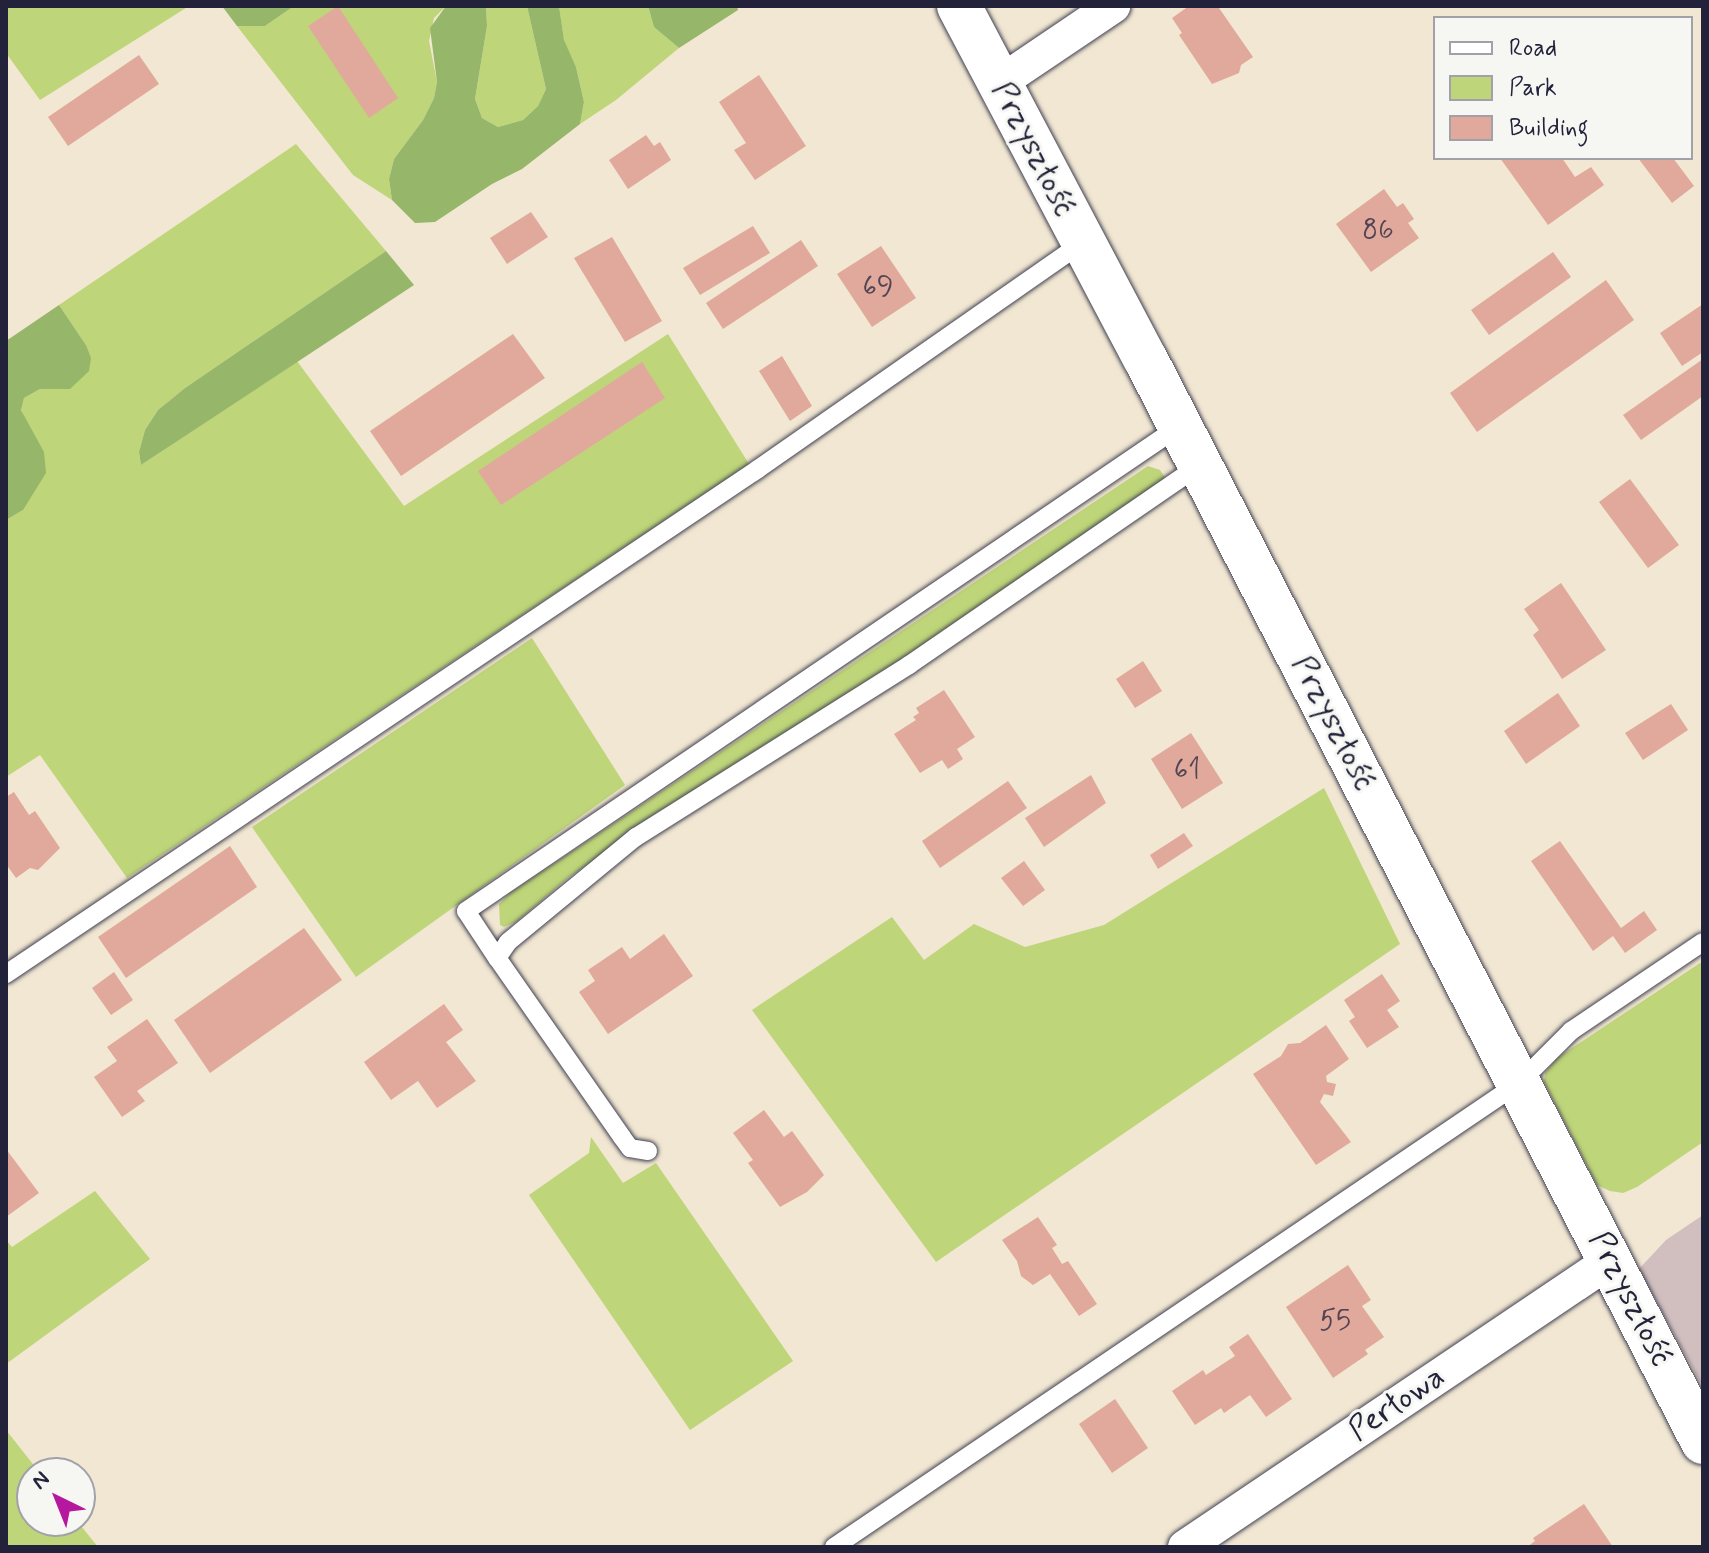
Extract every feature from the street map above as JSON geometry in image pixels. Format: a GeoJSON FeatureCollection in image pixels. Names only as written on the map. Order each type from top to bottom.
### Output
{"type":"FeatureCollection","features":[{"type":"Feature","properties":{"kind":"street","name":"Przyszłość"},"geometry":{"type":"LineString","coordinates":[[959,6],[1180,426],[1703,1442]]}},
{"type":"Feature","properties":{"kind":"street"},"geometry":{"type":"LineString","coordinates":[[999,83],[1113,6]]}},
{"type":"Feature","properties":{"kind":"street","name":"Perłowa"},"geometry":{"type":"LineString","coordinates":[[1185,1547],[1610,1261]]}},
{"type":"Feature","properties":{"kind":"lane"},"geometry":{"type":"LineString","coordinates":[[6,974],[771,460],[1082,243]]}},
{"type":"Feature","properties":{"kind":"lane"},"geometry":{"type":"LineString","coordinates":[[648,1151],[630,1148],[466,911],[1180,426]]}},
{"type":"Feature","properties":{"kind":"lane"},"geometry":{"type":"LineString","coordinates":[[497,958],[529,924],[636,837],[909,665],[1199,466]]}},
{"type":"Feature","properties":{"kind":"lane"},"geometry":{"type":"LineString","coordinates":[[834,1547],[1519,1083],[1571,1031],[1703,942]]}},
{"type":"Feature","properties":{"kind":"shaded area"},"geometry":{"type":"Polygon","coordinates":[[[1703,1215],[1703,1387],[1639,1269],[1666,1240],[1703,1215]]]}},
{"type":"Feature","properties":{"kind":"green space"},"geometry":{"type":"Polygon","coordinates":[[[6,6],[189,6],[40,100],[6,53],[6,6]]]}},
{"type":"Feature","properties":{"kind":"green space"},"geometry":{"type":"Polygon","coordinates":[[[222,6],[294,6],[265,26],[237,26],[222,6]]]}},
{"type":"Feature","properties":{"kind":"green space"},"geometry":{"type":"Polygon","coordinates":[[[294,6],[446,6],[434,18],[429,41],[437,82],[434,98],[423,120],[394,159],[389,179],[392,200],[353,175],[237,26],[265,26],[294,6]]]}},
{"type":"Feature","properties":{"kind":"green space"},"geometry":{"type":"Polygon","coordinates":[[[446,6],[486,6],[487,26],[475,99],[482,118],[498,127],[523,120],[538,106],[546,89],[527,6],[559,6],[564,40],[576,67],[584,102],[580,124],[522,169],[492,184],[435,222],[415,223],[392,200],[389,179],[394,159],[423,120],[434,98],[437,82],[430,28],[446,6]]]}},
{"type":"Feature","properties":{"kind":"green space"},"geometry":{"type":"Polygon","coordinates":[[[486,6],[527,6],[546,89],[538,106],[523,120],[498,127],[482,118],[475,99],[487,26],[486,6]]]}},
{"type":"Feature","properties":{"kind":"green space"},"geometry":{"type":"Polygon","coordinates":[[[559,6],[648,6],[654,27],[679,48],[616,100],[580,124],[584,102],[576,67],[564,41],[559,6]]]}},
{"type":"Feature","properties":{"kind":"green space"},"geometry":{"type":"Polygon","coordinates":[[[648,6],[737,6],[738,10],[679,48],[654,27],[648,6]]]}},
{"type":"Feature","properties":{"kind":"green space"},"geometry":{"type":"Polygon","coordinates":[[[296,144],[386,251],[185,388],[158,410],[145,430],[139,452],[141,465],[297,361],[404,506],[668,334],[749,464],[127,878],[40,755],[6,777],[6,520],[23,510],[26,422],[21,409],[24,398],[40,389],[70,389],[86,345],[59,305],[296,144]]]}},
{"type":"Feature","properties":{"kind":"green space"},"geometry":{"type":"Polygon","coordinates":[[[386,251],[414,285],[141,465],[139,452],[145,430],[158,410],[185,388],[386,251]]]}},
{"type":"Feature","properties":{"kind":"green space"},"geometry":{"type":"Polygon","coordinates":[[[59,305],[86,345],[91,358],[89,371],[70,389],[40,389],[24,398],[21,410],[44,452],[46,473],[23,510],[6,520],[6,341],[59,305]]]}},
{"type":"Feature","properties":{"kind":"green space"},"geometry":{"type":"Polygon","coordinates":[[[1148,466],[1160,470],[1166,479],[923,645],[635,832],[569,877],[516,922],[504,927],[500,925],[499,904],[510,893],[1148,466]]]}},
{"type":"Feature","properties":{"kind":"green space"},"geometry":{"type":"Polygon","coordinates":[[[532,638],[625,785],[356,977],[252,827],[532,638]]]}},
{"type":"Feature","properties":{"kind":"green space"},"geometry":{"type":"Polygon","coordinates":[[[1324,788],[1400,944],[936,1262],[752,1010],[892,917],[924,960],[974,924],[1025,947],[1104,925],[1324,788]]]}},
{"type":"Feature","properties":{"kind":"green space"},"geometry":{"type":"Polygon","coordinates":[[[1703,961],[1703,1142],[1637,1187],[1623,1193],[1610,1191],[1597,1185],[1544,1082],[1545,1073],[1557,1058],[1703,961]]]}},
{"type":"Feature","properties":{"kind":"green space"},"geometry":{"type":"Polygon","coordinates":[[[591,1137],[623,1183],[656,1163],[793,1361],[690,1430],[529,1195],[589,1153],[591,1137]]]}},
{"type":"Feature","properties":{"kind":"green space"},"geometry":{"type":"Polygon","coordinates":[[[95,1191],[150,1259],[6,1364],[6,1240],[12,1247],[95,1191]]]}},
{"type":"Feature","properties":{"kind":"green space"},"geometry":{"type":"Polygon","coordinates":[[[6,1430],[27,1457],[16,1457],[16,1537],[90,1537],[98,1547],[6,1547],[6,1430]]]}},
{"type":"Feature","properties":{"kind":"building"},"geometry":{"type":"Polygon","coordinates":[[[338,6],[398,98],[369,118],[308,26],[338,6]]]}},
{"type":"Feature","properties":{"kind":"building"},"geometry":{"type":"Polygon","coordinates":[[[1189,6],[1219,8],[1253,57],[1241,65],[1239,73],[1212,84],[1179,35],[1182,33],[1172,18],[1189,6]]]}},
{"type":"Feature","properties":{"kind":"building"},"geometry":{"type":"Polygon","coordinates":[[[139,55],[159,84],[68,146],[48,117],[139,55]]]}},
{"type":"Feature","properties":{"kind":"building"},"geometry":{"type":"Polygon","coordinates":[[[759,75],[806,146],[755,180],[734,150],[746,143],[719,102],[759,75]]]}},
{"type":"Feature","properties":{"kind":"building"},"geometry":{"type":"Polygon","coordinates":[[[646,135],[654,146],[660,142],[671,160],[628,189],[609,160],[646,135]]]}},
{"type":"Feature","properties":{"kind":"building"},"geometry":{"type":"Polygon","coordinates":[[[1501,160],[1563,160],[1575,177],[1591,167],[1604,185],[1548,225],[1501,160]]]}},
{"type":"Feature","properties":{"kind":"building"},"geometry":{"type":"Polygon","coordinates":[[[1640,160],[1674,160],[1694,186],[1672,203],[1640,160]]]}},
{"type":"Feature","properties":{"kind":"building"},"geometry":{"type":"Polygon","coordinates":[[[1384,189],[1397,207],[1403,203],[1414,219],[1408,223],[1419,238],[1371,272],[1336,224],[1384,189]]]}},
{"type":"Feature","properties":{"kind":"building"},"geometry":{"type":"Polygon","coordinates":[[[531,212],[548,237],[507,264],[490,238],[531,212]]]}},
{"type":"Feature","properties":{"kind":"building"},"geometry":{"type":"Polygon","coordinates":[[[753,226],[770,253],[700,295],[683,268],[753,226]]]}},
{"type":"Feature","properties":{"kind":"building"},"geometry":{"type":"Polygon","coordinates":[[[612,237],[662,321],[625,342],[574,258],[612,237]]]}},
{"type":"Feature","properties":{"kind":"building"},"geometry":{"type":"Polygon","coordinates":[[[801,240],[818,266],[723,329],[706,303],[801,240]]]}},
{"type":"Feature","properties":{"kind":"building"},"geometry":{"type":"Polygon","coordinates":[[[881,246],[916,298],[872,327],[837,274],[881,246]]]}},
{"type":"Feature","properties":{"kind":"building"},"geometry":{"type":"Polygon","coordinates":[[[1553,252],[1571,277],[1489,335],[1471,310],[1553,252]]]}},
{"type":"Feature","properties":{"kind":"building"},"geometry":{"type":"Polygon","coordinates":[[[1606,280],[1634,320],[1477,432],[1450,393],[1606,280]]]}},
{"type":"Feature","properties":{"kind":"building"},"geometry":{"type":"Polygon","coordinates":[[[1703,304],[1703,352],[1682,366],[1660,333],[1703,304]]]}},
{"type":"Feature","properties":{"kind":"building"},"geometry":{"type":"Polygon","coordinates":[[[513,334],[545,378],[401,476],[370,431],[513,334]]]}},
{"type":"Feature","properties":{"kind":"building"},"geometry":{"type":"Polygon","coordinates":[[[782,356],[812,406],[790,421],[759,371],[782,356]]]}},
{"type":"Feature","properties":{"kind":"building"},"geometry":{"type":"Polygon","coordinates":[[[1703,359],[1703,396],[1641,440],[1623,415],[1703,359]]]}},
{"type":"Feature","properties":{"kind":"building"},"geometry":{"type":"Polygon","coordinates":[[[642,362],[665,398],[501,505],[478,471],[642,362]]]}},
{"type":"Feature","properties":{"kind":"building"},"geometry":{"type":"Polygon","coordinates":[[[1630,479],[1679,545],[1648,568],[1599,502],[1630,479]]]}},
{"type":"Feature","properties":{"kind":"building"},"geometry":{"type":"Polygon","coordinates":[[[1561,583],[1606,650],[1562,679],[1533,635],[1539,630],[1524,609],[1561,583]]]}},
{"type":"Feature","properties":{"kind":"building"},"geometry":{"type":"Polygon","coordinates":[[[1143,661],[1162,691],[1135,708],[1116,679],[1143,661]]]}},
{"type":"Feature","properties":{"kind":"building"},"geometry":{"type":"Polygon","coordinates":[[[944,690],[975,737],[957,749],[963,759],[948,769],[942,760],[920,773],[894,734],[916,720],[913,717],[919,713],[916,708],[944,690]]]}},
{"type":"Feature","properties":{"kind":"building"},"geometry":{"type":"Polygon","coordinates":[[[1558,693],[1580,726],[1526,764],[1504,731],[1558,693]]]}},
{"type":"Feature","properties":{"kind":"building"},"geometry":{"type":"Polygon","coordinates":[[[1671,704],[1688,730],[1643,760],[1625,733],[1671,704]]]}},
{"type":"Feature","properties":{"kind":"building"},"geometry":{"type":"Polygon","coordinates":[[[1191,733],[1223,783],[1182,809],[1151,759],[1191,733]]]}},
{"type":"Feature","properties":{"kind":"building"},"geometry":{"type":"Polygon","coordinates":[[[1091,775],[1106,803],[1044,847],[1025,818],[1091,775]]]}},
{"type":"Feature","properties":{"kind":"building"},"geometry":{"type":"Polygon","coordinates":[[[1008,781],[1027,808],[940,868],[922,841],[1008,781]]]}},
{"type":"Feature","properties":{"kind":"building"},"geometry":{"type":"Polygon","coordinates":[[[14,792],[29,815],[35,811],[60,848],[38,870],[30,868],[16,878],[6,864],[6,797],[14,792]]]}},
{"type":"Feature","properties":{"kind":"building"},"geometry":{"type":"Polygon","coordinates":[[[1184,833],[1193,846],[1158,869],[1150,855],[1184,833]]]}},
{"type":"Feature","properties":{"kind":"building"},"geometry":{"type":"Polygon","coordinates":[[[1560,841],[1621,928],[1644,911],[1657,930],[1625,953],[1613,936],[1593,951],[1531,861],[1560,841]]]}},
{"type":"Feature","properties":{"kind":"building"},"geometry":{"type":"Polygon","coordinates":[[[230,846],[257,887],[126,978],[98,937],[230,846]]]}},
{"type":"Feature","properties":{"kind":"building"},"geometry":{"type":"Polygon","coordinates":[[[1024,861],[1045,890],[1023,906],[1001,878],[1024,861]]]}},
{"type":"Feature","properties":{"kind":"building"},"geometry":{"type":"Polygon","coordinates":[[[304,928],[342,980],[210,1073],[174,1020],[304,928]]]}},
{"type":"Feature","properties":{"kind":"building"},"geometry":{"type":"Polygon","coordinates":[[[664,934],[693,976],[608,1034],[579,992],[595,981],[588,970],[622,947],[630,959],[664,934]]]}},
{"type":"Feature","properties":{"kind":"building"},"geometry":{"type":"Polygon","coordinates":[[[114,972],[133,1000],[111,1015],[92,988],[114,972]]]}},
{"type":"Feature","properties":{"kind":"building"},"geometry":{"type":"Polygon","coordinates":[[[1382,974],[1400,1001],[1387,1010],[1399,1027],[1367,1048],[1349,1021],[1355,1017],[1344,1000],[1382,974]]]}},
{"type":"Feature","properties":{"kind":"building"},"geometry":{"type":"Polygon","coordinates":[[[444,1004],[463,1030],[446,1042],[476,1081],[437,1108],[418,1081],[391,1100],[364,1062],[444,1004]]]}},
{"type":"Feature","properties":{"kind":"building"},"geometry":{"type":"Polygon","coordinates":[[[147,1019],[178,1063],[137,1091],[145,1101],[122,1117],[94,1077],[117,1061],[107,1047],[147,1019]]]}},
{"type":"Feature","properties":{"kind":"building"},"geometry":{"type":"Polygon","coordinates":[[[1326,1025],[1349,1059],[1326,1076],[1327,1082],[1336,1084],[1333,1096],[1324,1094],[1320,1102],[1351,1142],[1316,1165],[1253,1074],[1281,1056],[1288,1044],[1300,1043],[1326,1025]]]}},
{"type":"Feature","properties":{"kind":"building"},"geometry":{"type":"Polygon","coordinates":[[[764,1110],[784,1137],[792,1131],[824,1175],[807,1192],[780,1207],[748,1163],[753,1160],[733,1133],[764,1110]]]}},
{"type":"Feature","properties":{"kind":"building"},"geometry":{"type":"Polygon","coordinates":[[[6,1149],[39,1193],[6,1217],[6,1149]]]}},
{"type":"Feature","properties":{"kind":"building"},"geometry":{"type":"Polygon","coordinates":[[[1038,1217],[1057,1245],[1052,1248],[1062,1264],[1068,1261],[1097,1304],[1079,1316],[1050,1274],[1033,1285],[1021,1276],[1017,1261],[1002,1240],[1038,1217]]]}},
{"type":"Feature","properties":{"kind":"building"},"geometry":{"type":"Polygon","coordinates":[[[1348,1265],[1371,1300],[1362,1306],[1384,1337],[1365,1350],[1368,1354],[1333,1378],[1286,1307],[1348,1265]]]}},
{"type":"Feature","properties":{"kind":"building"},"geometry":{"type":"Polygon","coordinates":[[[1248,1334],[1292,1399],[1266,1417],[1250,1395],[1224,1413],[1221,1408],[1195,1425],[1172,1391],[1203,1370],[1206,1375],[1235,1356],[1229,1347],[1248,1334]]]}},
{"type":"Feature","properties":{"kind":"building"},"geometry":{"type":"Polygon","coordinates":[[[1115,1399],[1148,1448],[1112,1473],[1079,1424],[1115,1399]]]}},
{"type":"Feature","properties":{"kind":"building"},"geometry":{"type":"Polygon","coordinates":[[[1584,1504],[1613,1547],[1527,1547],[1535,1541],[1533,1538],[1584,1504]]]}}]}
